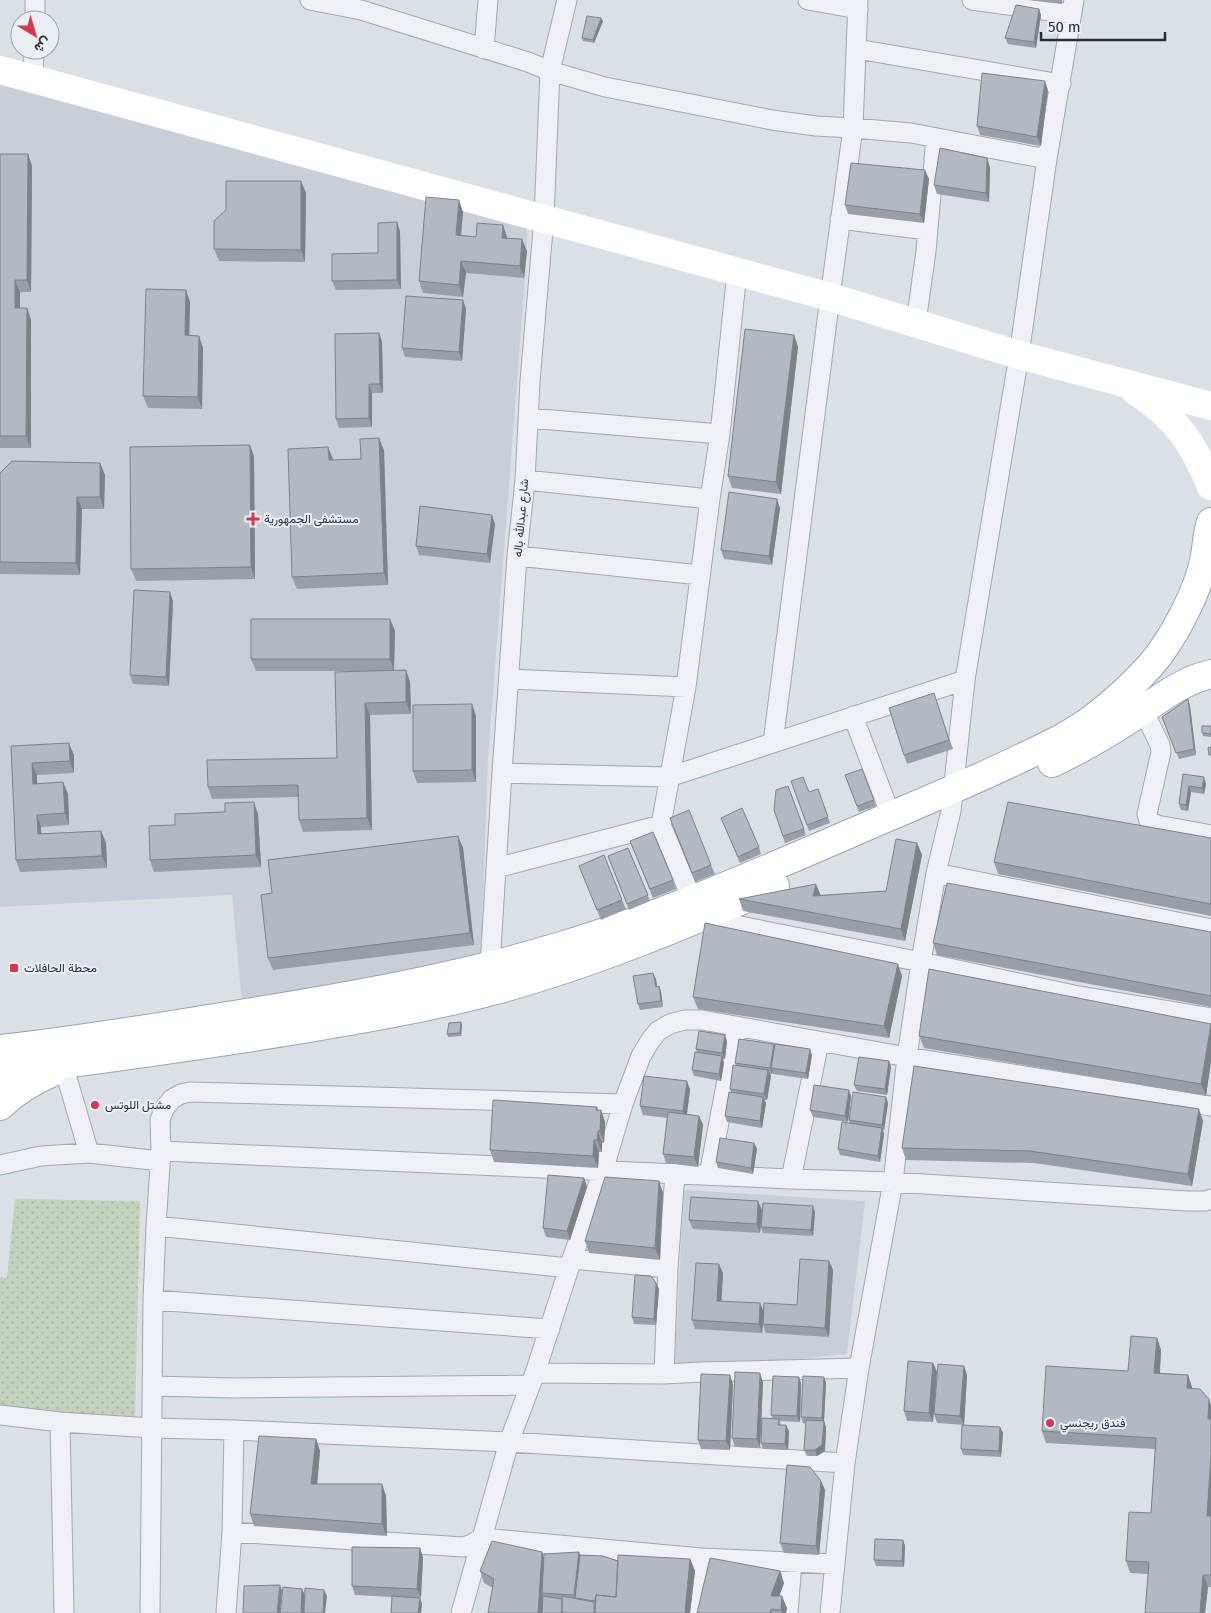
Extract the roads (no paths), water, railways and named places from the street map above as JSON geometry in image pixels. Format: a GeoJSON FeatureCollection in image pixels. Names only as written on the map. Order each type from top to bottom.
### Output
{"type":"FeatureCollection","features":[{"type":"Feature","properties":{"kind":"main road"},"geometry":{"type":"LineString","coordinates":[[0,70],[830,297],[1019,354],[1211,406]]}},
{"type":"Feature","properties":{"kind":"main road"},"geometry":{"type":"LineString","coordinates":[[1122,383],[1151,401],[1173,421],[1191,443],[1211,486]]}},
{"type":"Feature","properties":{"kind":"main road"},"geometry":{"type":"LineString","coordinates":[[0,1073],[263,1010],[402,986],[562,946],[622,925],[696,908],[773,867],[891,816],[952,800],[1055,743],[1090,721],[1121,696],[1152,664],[1176,630],[1193,592],[1205,559],[1208,530],[1211,522]]}},
{"type":"Feature","properties":{"kind":"main road"},"geometry":{"type":"LineString","coordinates":[[1205,559],[1211,595]]}},
{"type":"Feature","properties":{"kind":"main road"},"geometry":{"type":"LineString","coordinates":[[0,1049],[65,1058],[279,1034],[416,1009],[496,990],[569,967],[696,908],[1087,745],[1143,710],[1166,693],[1196,677],[1211,674]]}},
{"type":"Feature","properties":{"kind":"main road"},"geometry":{"type":"LineString","coordinates":[[0,1034],[65,1058]]}},
{"type":"Feature","properties":{"kind":"main road"},"geometry":{"type":"LineString","coordinates":[[0,1106],[14,1093],[65,1058]]}},
{"type":"Feature","properties":{"kind":"street"},"geometry":{"type":"LineString","coordinates":[[310,0],[360,10],[528,62],[550,71],[605,86],[772,120],[816,126],[911,134],[1047,159]]}},
{"type":"Feature","properties":{"kind":"street"},"geometry":{"type":"LineString","coordinates":[[484,49],[488,0]]}},
{"type":"Feature","properties":{"kind":"street","name":"شارع عبدالله باله"},"geometry":{"type":"LineString","coordinates":[[490,965],[502,773],[525,480],[530,381],[544,218],[550,71],[567,0]]}},
{"type":"Feature","properties":{"kind":"street"},"geometry":{"type":"LineString","coordinates":[[773,743],[853,128],[857,49],[858,4],[808,0]]}},
{"type":"Feature","properties":{"kind":"street"},"geometry":{"type":"LineString","coordinates":[[830,1613],[845,1463],[859,1368],[893,1182],[907,1057],[921,962],[936,873],[952,800],[965,680],[1019,354],[1047,159],[1073,7],[972,0]]}},
{"type":"Feature","properties":{"kind":"street"},"geometry":{"type":"LineString","coordinates":[[857,49],[1061,84]]}},
{"type":"Feature","properties":{"kind":"street"},"geometry":{"type":"LineString","coordinates":[[33,79],[34,60]]}},
{"type":"Feature","properties":{"kind":"street"},"geometry":{"type":"LineString","coordinates":[[916,324],[928,230],[936,138]]}},
{"type":"Feature","properties":{"kind":"street"},"geometry":{"type":"LineString","coordinates":[[840,219],[928,230]]}},
{"type":"Feature","properties":{"kind":"street"},"geometry":{"type":"LineString","coordinates":[[737,272],[720,434],[686,688],[661,825],[696,908],[921,962],[1074,995],[1211,1018]]}},
{"type":"Feature","properties":{"kind":"street"},"geometry":{"type":"LineString","coordinates":[[529,418],[720,434]]}},
{"type":"Feature","properties":{"kind":"street"},"geometry":{"type":"LineString","coordinates":[[525,480],[710,499]]}},
{"type":"Feature","properties":{"kind":"street"},"geometry":{"type":"LineString","coordinates":[[518,556],[700,575]]}},
{"type":"Feature","properties":{"kind":"street"},"geometry":{"type":"LineString","coordinates":[[509,679],[686,688]]}},
{"type":"Feature","properties":{"kind":"street"},"geometry":{"type":"LineString","coordinates":[[502,773],[669,777],[965,680]]}},
{"type":"Feature","properties":{"kind":"street"},"geometry":{"type":"LineString","coordinates":[[1143,710],[1160,745],[1161,752],[1147,814],[1149,821],[1158,825],[1211,835]]}},
{"type":"Feature","properties":{"kind":"street"},"geometry":{"type":"LineString","coordinates":[[853,716],[891,816]]}},
{"type":"Feature","properties":{"kind":"street"},"geometry":{"type":"LineString","coordinates":[[496,868],[661,825]]}},
{"type":"Feature","properties":{"kind":"street"},"geometry":{"type":"LineString","coordinates":[[936,873],[1211,929]]}},
{"type":"Feature","properties":{"kind":"street"},"geometry":{"type":"LineString","coordinates":[[461,1613],[509,1442],[550,1329],[603,1171],[623,1104],[641,1056],[658,1031],[670,1024],[684,1020],[702,1020],[907,1057],[1211,1106]]}},
{"type":"Feature","properties":{"kind":"street"},"geometry":{"type":"LineString","coordinates":[[709,1176],[737,1027]]}},
{"type":"Feature","properties":{"kind":"street"},"geometry":{"type":"LineString","coordinates":[[791,1179],[819,1042]]}},
{"type":"Feature","properties":{"kind":"street"},"geometry":{"type":"LineString","coordinates":[[65,1058],[89,1152]]}},
{"type":"Feature","properties":{"kind":"street"},"geometry":{"type":"LineString","coordinates":[[150,1613],[153,1300],[161,1156],[160,1120],[164,1109],[172,1099],[190,1092],[623,1104]]}},
{"type":"Feature","properties":{"kind":"street"},"geometry":{"type":"LineString","coordinates":[[0,1165],[41,1156],[89,1152],[893,1182],[1187,1201],[1206,1201],[1211,1199]]}},
{"type":"Feature","properties":{"kind":"street"},"geometry":{"type":"LineString","coordinates":[[664,1374],[668,1268],[675,1173]]}},
{"type":"Feature","properties":{"kind":"street"},"geometry":{"type":"LineString","coordinates":[[156,1226],[571,1264],[668,1268]]}},
{"type":"Feature","properties":{"kind":"street"},"geometry":{"type":"LineString","coordinates":[[153,1300],[550,1329]]}},
{"type":"Feature","properties":{"kind":"street"},"geometry":{"type":"LineString","coordinates":[[153,1386],[243,1388],[859,1368]]}},
{"type":"Feature","properties":{"kind":"street"},"geometry":{"type":"LineString","coordinates":[[0,1415],[60,1422],[152,1428],[509,1442],[845,1463]]}},
{"type":"Feature","properties":{"kind":"street"},"geometry":{"type":"LineString","coordinates":[[60,1422],[64,1613]]}},
{"type":"Feature","properties":{"kind":"street"},"geometry":{"type":"LineString","coordinates":[[226,1613],[232,1532],[234,1430]]}},
{"type":"Feature","properties":{"kind":"street"},"geometry":{"type":"LineString","coordinates":[[232,1532],[463,1547],[482,1538],[701,1558],[835,1564]]}},
{"type":"Feature","properties":{"kind":"street"},"geometry":{"type":"LineString","coordinates":[[697,1613],[701,1558]]}},
{"type":"Feature","properties":{"kind":"street"},"geometry":{"type":"LineString","coordinates":[[788,1613],[792,1562]]}},
{"type":"Feature","properties":{"kind":"place","name":"مستشفى الجمهورية"},"geometry":{"type":"Point","coordinates":[253,519]}},
{"type":"Feature","properties":{"kind":"place","name":"محطة الحافلات"},"geometry":{"type":"Point","coordinates":[14,968]}},
{"type":"Feature","properties":{"kind":"place","name":"مشتل اللوتس"},"geometry":{"type":"Point","coordinates":[95,1105]}},
{"type":"Feature","properties":{"kind":"place","name":"فندق ريجنسي"},"geometry":{"type":"Point","coordinates":[1050,1423]}}]}
